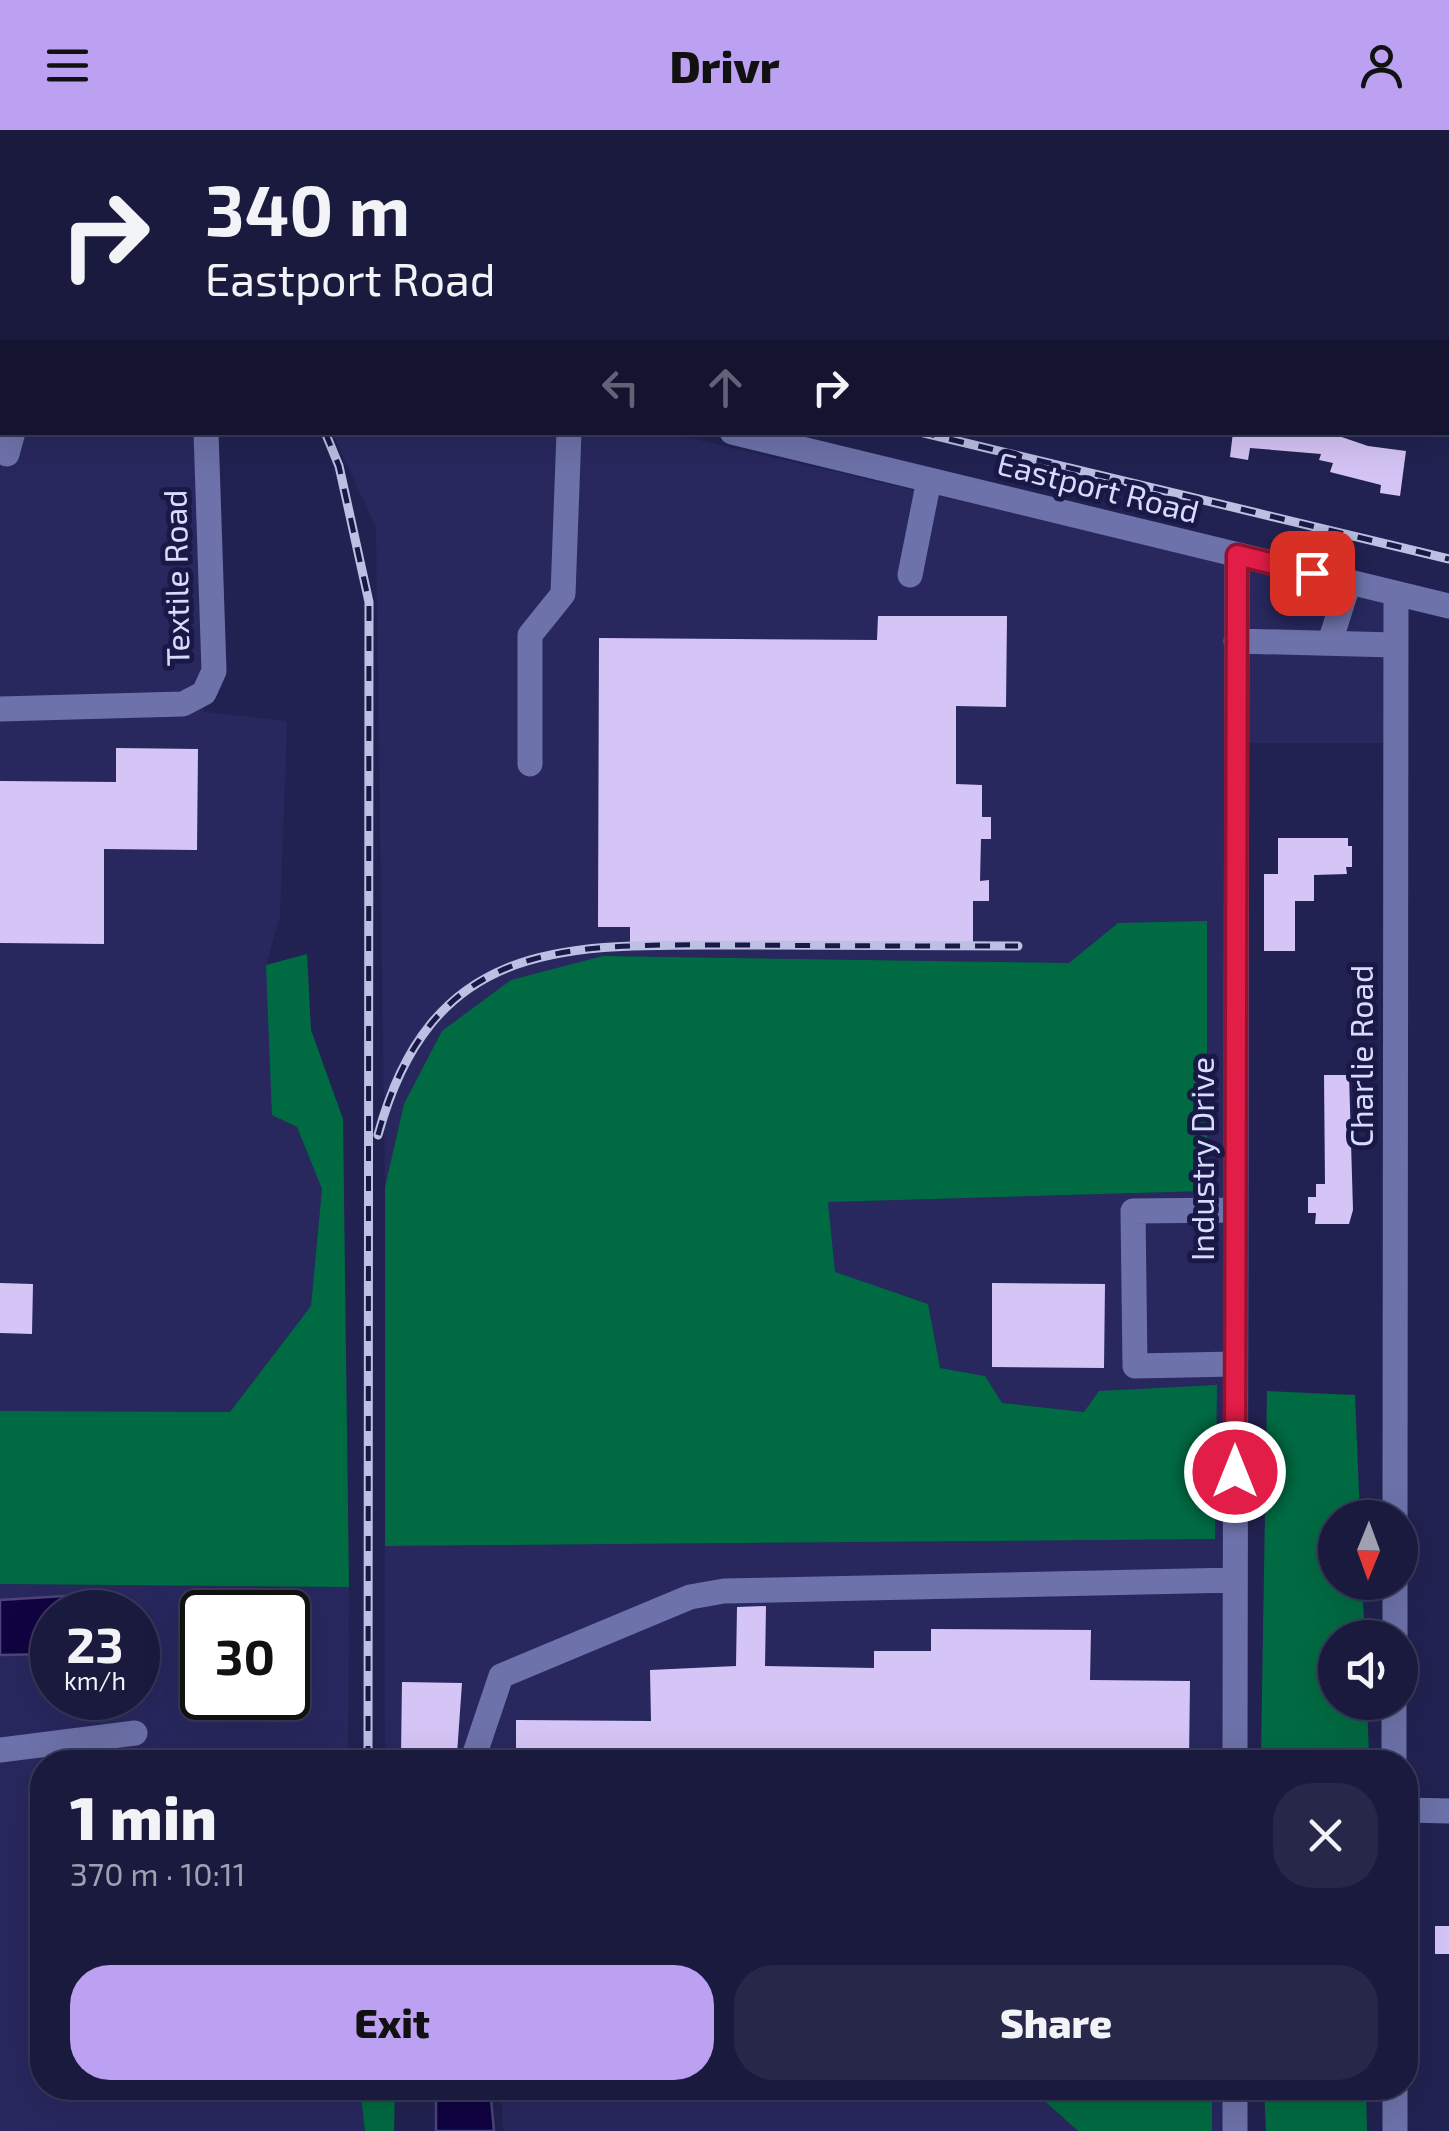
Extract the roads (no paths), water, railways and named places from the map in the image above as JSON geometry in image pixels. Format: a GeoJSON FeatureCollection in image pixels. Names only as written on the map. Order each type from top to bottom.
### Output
{"type":"FeatureCollection","features":[{"type":"Feature","properties":{"kind":"street","name":"Textile Road"},"geometry":{"type":"LineString","coordinates":[[0,709],[183,704],[204,693],[214,670],[206,435]]}},
{"type":"Feature","properties":{"kind":"street"},"geometry":{"type":"LineString","coordinates":[[530,764],[530,635],[563,594],[569,435]]}},
{"type":"Feature","properties":{"kind":"street","name":"Eastport Road"},"geometry":{"type":"LineString","coordinates":[[744,435],[1449,606]]}},
{"type":"Feature","properties":{"kind":"street"},"geometry":{"type":"LineString","coordinates":[[910,575],[929,480]]}},
{"type":"Feature","properties":{"kind":"street","name":"Industry Drive"},"geometry":{"type":"LineString","coordinates":[[1235,1750],[1237,555]]}},
{"type":"Feature","properties":{"kind":"street"},"geometry":{"type":"LineString","coordinates":[[1330,642],[1349,582]]}},
{"type":"Feature","properties":{"kind":"street","name":"Charlie Road"},"geometry":{"type":"LineString","coordinates":[[1394,1500],[1396,594]]}},
{"type":"Feature","properties":{"kind":"street"},"geometry":{"type":"LineString","coordinates":[[1236,641],[1395,645]]}},
{"type":"Feature","properties":{"kind":"street"},"geometry":{"type":"LineString","coordinates":[[1236,1210],[1133,1211],[1135,1366],[1236,1364]]}},
{"type":"Feature","properties":{"kind":"street"},"geometry":{"type":"LineString","coordinates":[[476,1750],[501,1676],[690,1597],[724,1591],[1235,1580]]}},
{"type":"Feature","properties":{"kind":"street"},"geometry":{"type":"LineString","coordinates":[[1394,1720],[1394,1750]]}},
{"type":"Feature","properties":{"kind":"street"},"geometry":{"type":"LineString","coordinates":[[0,1750],[135,1734]]}},
{"type":"Feature","properties":{"kind":"street"},"geometry":{"type":"LineString","coordinates":[[1418,1810],[1449,1810]]}},
{"type":"Feature","properties":{"kind":"street"},"geometry":{"type":"LineString","coordinates":[[1234,2131],[1235,2100]]}},
{"type":"Feature","properties":{"kind":"street"},"geometry":{"type":"LineString","coordinates":[[1394,2100],[1394,2131]]}},
{"type":"Feature","properties":{"kind":"railway"},"geometry":{"type":"LineString","coordinates":[[326,435],[339,466],[369,602],[368,1750]]}},
{"type":"Feature","properties":{"kind":"railway"},"geometry":{"type":"LineString","coordinates":[[932,435],[1449,559]]}},
{"type":"Feature","properties":{"kind":"railway"},"geometry":{"type":"LineString","coordinates":[[378,1135],[402,1069],[434,1020],[472,986],[517,964],[567,952],[622,946],[1018,946]]}}]}
